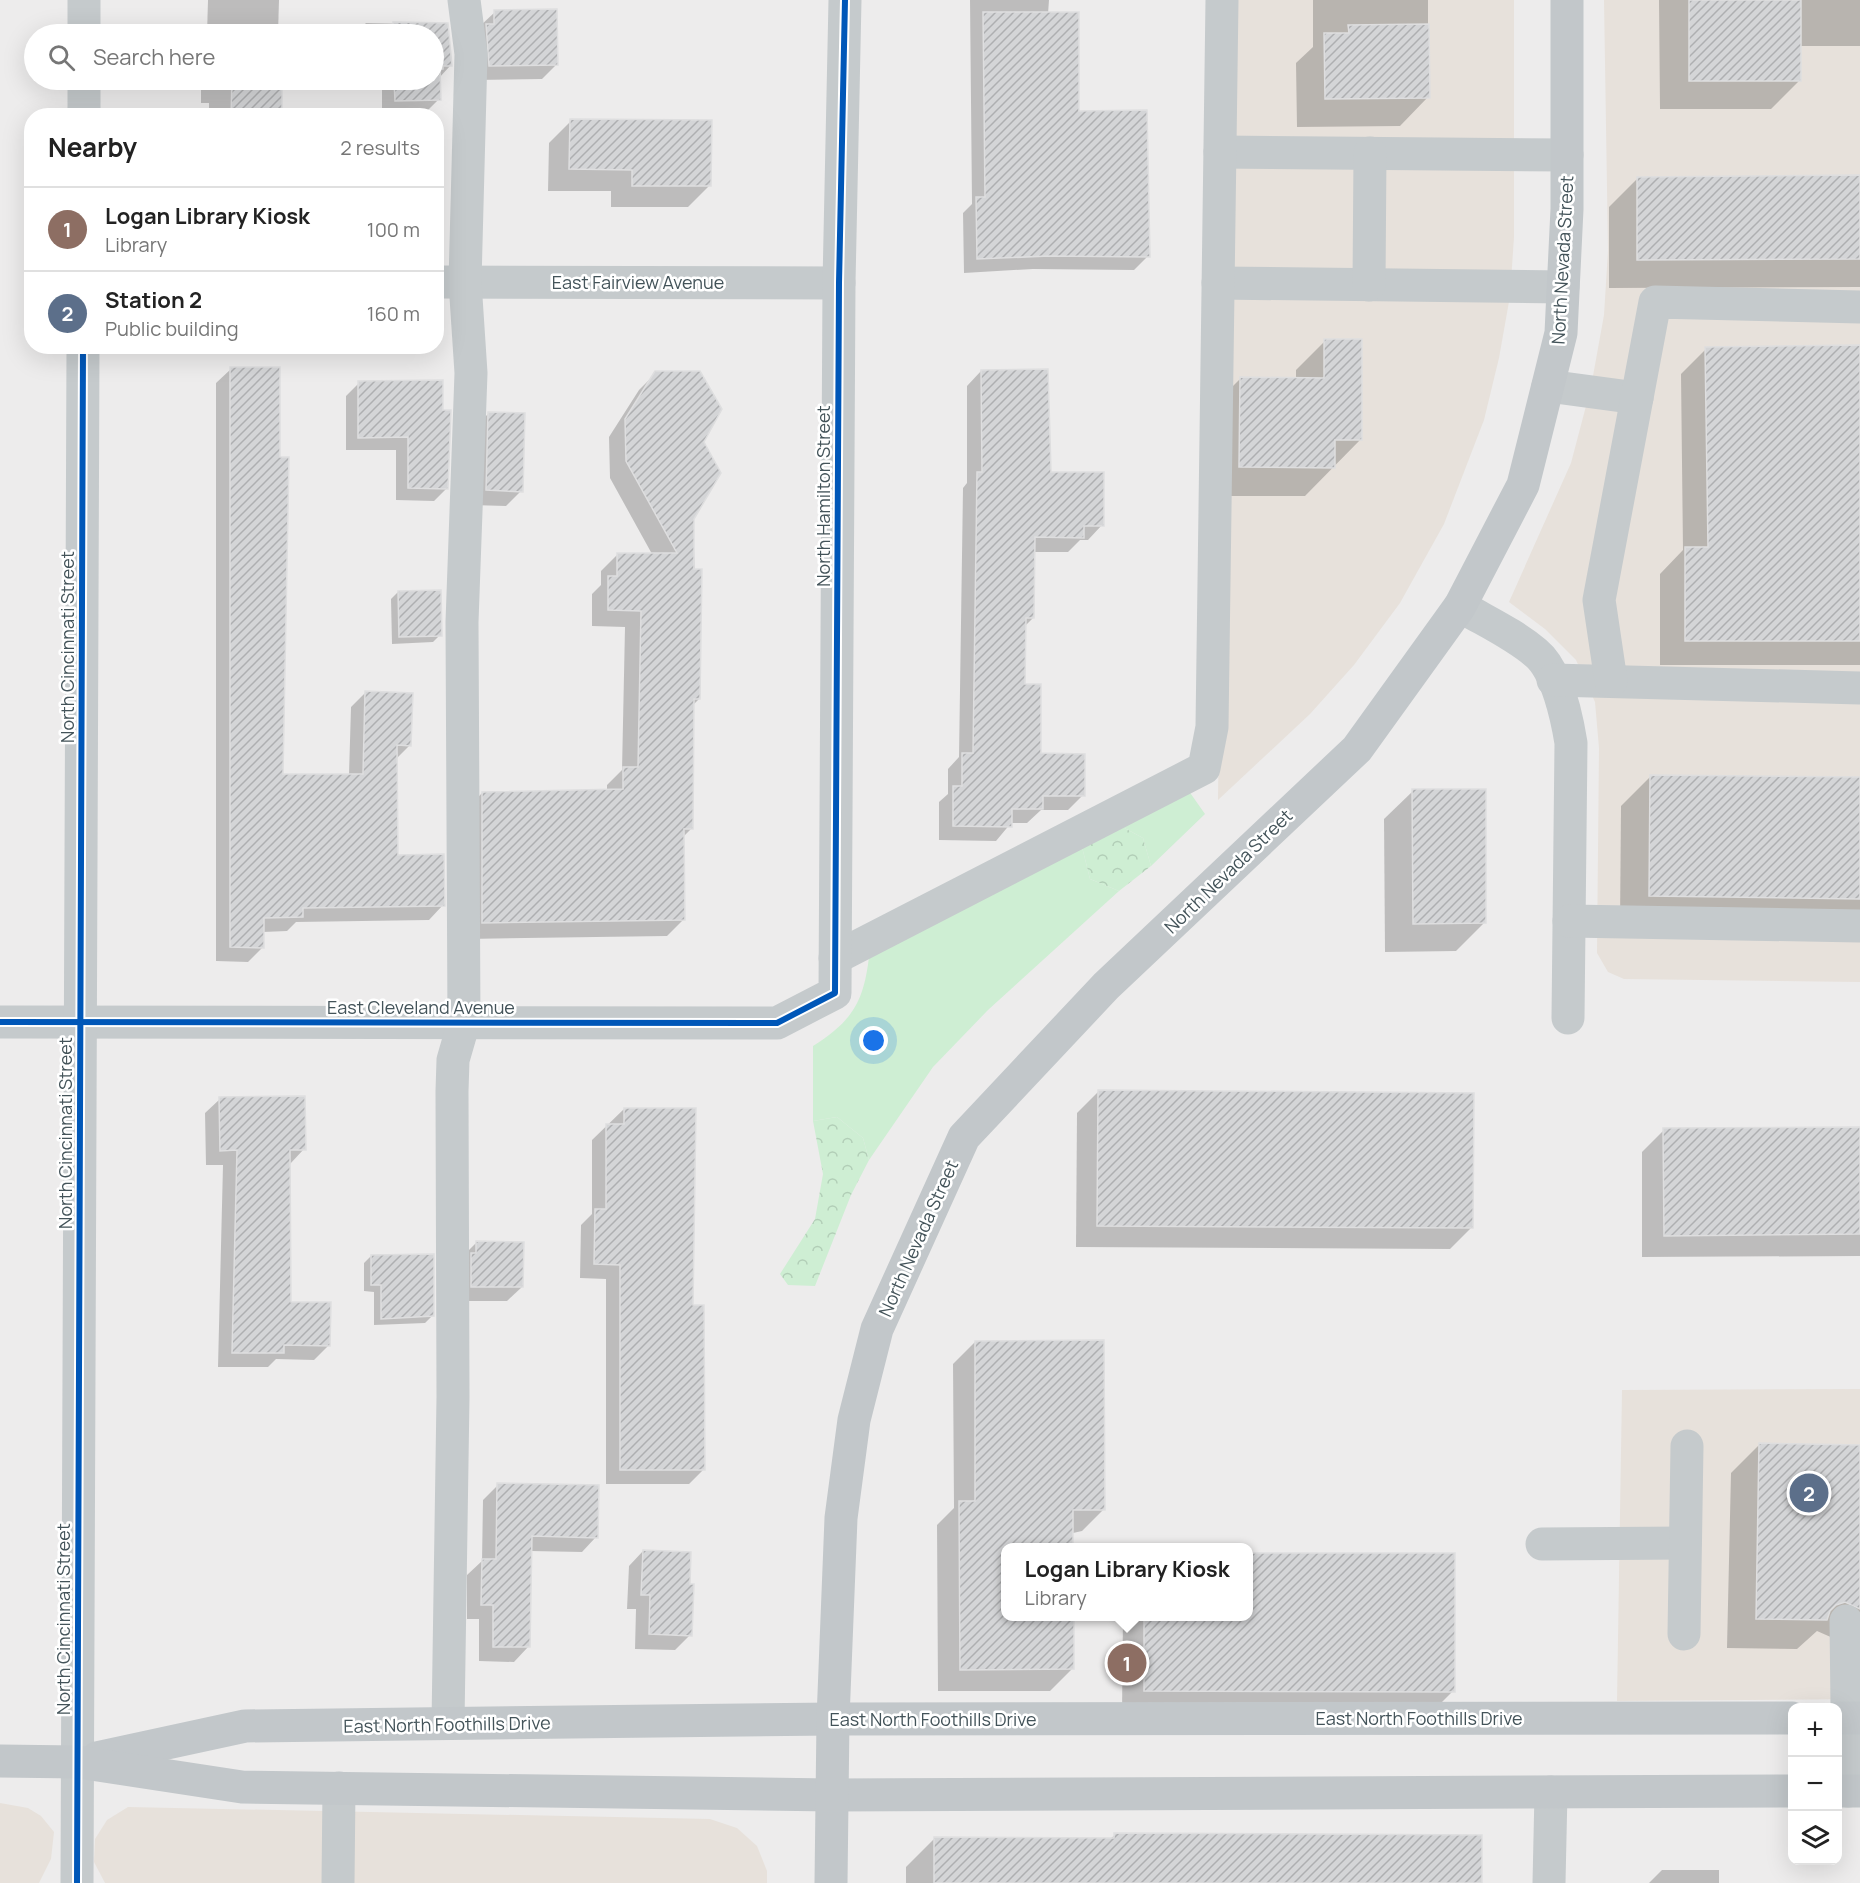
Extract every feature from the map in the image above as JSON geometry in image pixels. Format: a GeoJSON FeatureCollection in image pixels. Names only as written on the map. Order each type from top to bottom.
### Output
{"type":"FeatureCollection","features":[{"type":"Feature","properties":{"kind":"main road","name":"North Nevada Street"},"geometry":{"type":"LineString","coordinates":[[833,1719],[841,1518],[854,1420],[877,1329],[964,1137],[1106,986],[1357,748],[1460,606],[1523,485],[1561,333],[1567,155],[1567,0]]}},
{"type":"Feature","properties":{"kind":"main road","name":"East North Foothills Drive"},"geometry":{"type":"LineString","coordinates":[[78,1762],[245,1726],[833,1719],[1788,1718]]}},
{"type":"Feature","properties":{"kind":"main road"},"geometry":{"type":"LineString","coordinates":[[831,1883],[833,1719]]}},
{"type":"Feature","properties":{"kind":"main road","name":"East North Foothills Drive"},"geometry":{"type":"LineString","coordinates":[[0,1761],[78,1762],[242,1787],[832,1795],[1788,1791]]}},
{"type":"Feature","properties":{"kind":"street"},"geometry":{"type":"LineString","coordinates":[[84,0],[84,24]]}},
{"type":"Feature","properties":{"kind":"street"},"geometry":{"type":"LineString","coordinates":[[448,1723],[453,1397],[452,1091],[453,1059],[464,1022],[462,622],[471,372],[451,282],[471,54],[464,0]]}},
{"type":"Feature","properties":{"kind":"street","name":"North Hamilton Street"},"geometry":{"type":"LineString","coordinates":[[835,993],[839,283],[845,0]]}},
{"type":"Feature","properties":{"kind":"street"},"geometry":{"type":"LineString","coordinates":[[835,958],[1204,768],[1212,727],[1222,0]]}},
{"type":"Feature","properties":{"kind":"street"},"geometry":{"type":"LineString","coordinates":[[84,90],[84,108]]}},
{"type":"Feature","properties":{"kind":"street"},"geometry":{"type":"LineString","coordinates":[[1220,152],[1567,155]]}},
{"type":"Feature","properties":{"kind":"street"},"geometry":{"type":"LineString","coordinates":[[1369,285],[1370,153]]}},
{"type":"Feature","properties":{"kind":"street","name":"East Fairview Avenue"},"geometry":{"type":"LineString","coordinates":[[451,282],[839,283]]}},
{"type":"Feature","properties":{"kind":"street"},"geometry":{"type":"LineString","coordinates":[[1218,283],[1563,287]]}},
{"type":"Feature","properties":{"kind":"street"},"geometry":{"type":"LineString","coordinates":[[1611,681],[1599,600],[1655,302],[1860,307]]}},
{"type":"Feature","properties":{"kind":"street","name":"North Cincinnati Street"},"geometry":{"type":"LineString","coordinates":[[77,1883],[83,354]]}},
{"type":"Feature","properties":{"kind":"street"},"geometry":{"type":"LineString","coordinates":[[1548,386],[1637,398]]}},
{"type":"Feature","properties":{"kind":"street"},"geometry":{"type":"LineString","coordinates":[[1460,606],[1538,654],[1553,680],[1567,716],[1571,744],[1568,1018]]}},
{"type":"Feature","properties":{"kind":"street"},"geometry":{"type":"LineString","coordinates":[[1553,680],[1860,688]]}},
{"type":"Feature","properties":{"kind":"street"},"geometry":{"type":"LineString","coordinates":[[1569,921],[1860,926]]}},
{"type":"Feature","properties":{"kind":"street","name":"East Cleveland Avenue"},"geometry":{"type":"LineString","coordinates":[[0,1022],[777,1023],[835,993]]}},
{"type":"Feature","properties":{"kind":"street"},"geometry":{"type":"LineString","coordinates":[[1684,1634],[1687,1446]]}},
{"type":"Feature","properties":{"kind":"street"},"geometry":{"type":"LineString","coordinates":[[1542,1544],[1685,1543]]}},
{"type":"Feature","properties":{"kind":"street"},"geometry":{"type":"LineString","coordinates":[[1846,1621],[1848,1791]]}},
{"type":"Feature","properties":{"kind":"street"},"geometry":{"type":"LineString","coordinates":[[338,1883],[339,1788]]}},
{"type":"Feature","properties":{"kind":"street"},"geometry":{"type":"LineString","coordinates":[[1549,1883],[1551,1792]]}},
{"type":"Feature","properties":{"kind":"shaded area"},"geometry":{"type":"Polygon","coordinates":[[[1228,0],[1514,0],[1514,237],[1510,296],[1499,358],[1484,420],[1444,524],[1400,603],[1354,665],[1310,714],[1218,800],[1228,0]]]}},
{"type":"Feature","properties":{"kind":"shaded area"},"geometry":{"type":"Polygon","coordinates":[[[1604,0],[1860,0],[1860,982],[1624,979],[1608,972],[1597,953],[1599,748],[1595,702],[1576,660],[1545,629],[1509,602],[1571,463],[1591,387],[1604,315],[1608,251],[1604,0]]]}},
{"type":"Feature","properties":{"kind":"shaded area"},"geometry":{"type":"Polygon","coordinates":[[[1860,1389],[1860,1699],[1617,1701],[1622,1390],[1860,1389]]]}},
{"type":"Feature","properties":{"kind":"shaded area"},"geometry":{"type":"Polygon","coordinates":[[[0,1803],[28,1808],[41,1816],[54,1832],[51,1859],[39,1883],[0,1883],[0,1803]]]}},
{"type":"Feature","properties":{"kind":"shaded area"},"geometry":{"type":"Polygon","coordinates":[[[128,1807],[710,1819],[737,1828],[757,1846],[767,1871],[767,1883],[105,1883],[94,1862],[95,1839],[107,1820],[128,1807]]]}},
{"type":"Feature","properties":{"kind":"green space"},"geometry":{"type":"Polygon","coordinates":[[[1186,787],[1205,814],[1151,866],[1143,838],[1117,824],[1186,787]]]}},
{"type":"Feature","properties":{"kind":"green space"},"geometry":{"type":"Polygon","coordinates":[[[1117,824],[1143,838],[1151,866],[1119,891],[1090,879],[1081,843],[1117,824]]]}},
{"type":"Feature","properties":{"kind":"green space"},"geometry":{"type":"Polygon","coordinates":[[[1081,843],[1090,879],[1119,891],[988,1010],[933,1067],[869,1160],[863,1138],[837,1117],[813,1121],[813,1046],[839,1026],[856,1006],[865,981],[870,948],[1081,843]]]}},
{"type":"Feature","properties":{"kind":"green space"},"geometry":{"type":"Polygon","coordinates":[[[837,1117],[863,1138],[869,1160],[851,1195],[815,1286],[788,1285],[780,1274],[815,1219],[823,1174],[813,1121],[837,1117]]]}},
{"type":"Feature","properties":{"kind":"building"},"geometry":{"type":"Polygon","coordinates":[[[1689,0],[1801,0],[1801,81],[1689,81],[1689,0]]]}},
{"type":"Feature","properties":{"kind":"building"},"geometry":{"type":"Polygon","coordinates":[[[557,9],[558,65],[489,66],[486,24],[494,24],[494,10],[557,9]]]}},
{"type":"Feature","properties":{"kind":"building"},"geometry":{"type":"Polygon","coordinates":[[[983,12],[1079,12],[1079,111],[1147,110],[1150,257],[1049,256],[977,259],[976,197],[985,197],[983,12]]]}},
{"type":"Feature","properties":{"kind":"building"},"geometry":{"type":"Polygon","coordinates":[[[393,22],[448,23],[452,66],[444,66],[444,24],[393,24],[393,22]]]}},
{"type":"Feature","properties":{"kind":"building"},"geometry":{"type":"Polygon","coordinates":[[[1429,24],[1430,98],[1325,99],[1324,33],[1349,33],[1348,25],[1429,24]]]}},
{"type":"Feature","properties":{"kind":"building"},"geometry":{"type":"Polygon","coordinates":[[[232,90],[282,90],[282,108],[231,108],[232,90]]]}},
{"type":"Feature","properties":{"kind":"building"},"geometry":{"type":"Polygon","coordinates":[[[394,90],[441,90],[441,100],[395,101],[394,90]]]}},
{"type":"Feature","properties":{"kind":"building"},"geometry":{"type":"Polygon","coordinates":[[[570,119],[712,120],[711,186],[632,186],[632,170],[569,169],[570,119]]]}},
{"type":"Feature","properties":{"kind":"building"},"geometry":{"type":"Polygon","coordinates":[[[1860,175],[1860,259],[1637,260],[1637,177],[1860,175]]]}},
{"type":"Feature","properties":{"kind":"building"},"geometry":{"type":"Polygon","coordinates":[[[1324,339],[1362,339],[1362,440],[1335,440],[1335,468],[1239,467],[1240,377],[1324,378],[1324,339]]]}},
{"type":"Feature","properties":{"kind":"building"},"geometry":{"type":"Polygon","coordinates":[[[1860,345],[1860,641],[1685,641],[1685,547],[1708,547],[1705,347],[1860,345]]]}},
{"type":"Feature","properties":{"kind":"building"},"geometry":{"type":"Polygon","coordinates":[[[230,367],[280,367],[280,457],[289,457],[283,774],[363,774],[365,691],[413,693],[411,746],[397,745],[398,855],[444,854],[445,906],[303,908],[303,917],[264,918],[264,948],[230,947],[230,367]]]}},
{"type":"Feature","properties":{"kind":"building"},"geometry":{"type":"Polygon","coordinates":[[[1048,369],[1051,472],[1104,472],[1104,526],[1084,526],[1084,538],[1035,537],[1034,618],[1026,618],[1025,684],[1041,684],[1041,753],[1085,754],[1085,796],[1043,796],[1043,809],[1012,809],[1012,827],[953,826],[953,786],[962,786],[962,753],[973,753],[977,472],[982,472],[981,370],[1048,369]]]}},
{"type":"Feature","properties":{"kind":"building"},"geometry":{"type":"Polygon","coordinates":[[[655,371],[700,371],[722,409],[704,442],[721,473],[694,519],[694,569],[702,569],[700,699],[694,699],[693,829],[684,829],[685,920],[482,923],[482,792],[623,789],[623,767],[638,767],[641,611],[608,610],[608,576],[617,576],[617,553],[677,553],[626,461],[625,419],[655,371]]]}},
{"type":"Feature","properties":{"kind":"building"},"geometry":{"type":"Polygon","coordinates":[[[443,380],[443,410],[451,410],[448,489],[408,488],[408,437],[358,438],[358,381],[443,380]]]}},
{"type":"Feature","properties":{"kind":"building"},"geometry":{"type":"Polygon","coordinates":[[[488,412],[525,413],[523,492],[486,490],[488,412]]]}},
{"type":"Feature","properties":{"kind":"building"},"geometry":{"type":"Polygon","coordinates":[[[441,590],[442,636],[399,637],[398,591],[441,590]]]}},
{"type":"Feature","properties":{"kind":"building"},"geometry":{"type":"Polygon","coordinates":[[[1650,775],[1860,777],[1860,899],[1649,896],[1650,775]]]}},
{"type":"Feature","properties":{"kind":"building"},"geometry":{"type":"Polygon","coordinates":[[[1412,789],[1486,789],[1486,923],[1413,924],[1412,789]]]}},
{"type":"Feature","properties":{"kind":"building"},"geometry":{"type":"Polygon","coordinates":[[[1098,1090],[1474,1093],[1473,1228],[1097,1226],[1098,1090]]]}},
{"type":"Feature","properties":{"kind":"building"},"geometry":{"type":"Polygon","coordinates":[[[305,1096],[306,1150],[290,1150],[291,1302],[331,1302],[330,1346],[284,1345],[284,1353],[232,1353],[237,1150],[220,1151],[219,1097],[305,1096]]]}},
{"type":"Feature","properties":{"kind":"building"},"geometry":{"type":"Polygon","coordinates":[[[624,1108],[696,1108],[693,1305],[704,1305],[705,1470],[620,1470],[620,1265],[594,1264],[595,1209],[606,1209],[606,1124],[624,1124],[624,1108]]]}},
{"type":"Feature","properties":{"kind":"building"},"geometry":{"type":"Polygon","coordinates":[[[1860,1127],[1860,1234],[1664,1236],[1663,1128],[1860,1127]]]}},
{"type":"Feature","properties":{"kind":"building"},"geometry":{"type":"Polygon","coordinates":[[[476,1241],[524,1242],[523,1287],[471,1287],[471,1253],[476,1253],[476,1241]]]}},
{"type":"Feature","properties":{"kind":"building"},"geometry":{"type":"Polygon","coordinates":[[[434,1254],[434,1316],[381,1319],[381,1285],[371,1285],[371,1255],[434,1254]]]}},
{"type":"Feature","properties":{"kind":"building"},"geometry":{"type":"Polygon","coordinates":[[[1104,1340],[1105,1510],[1073,1510],[1073,1543],[1001,1543],[1001,1621],[1074,1621],[1074,1669],[960,1670],[959,1501],[975,1501],[975,1341],[1104,1340]]]}},
{"type":"Feature","properties":{"kind":"building"},"geometry":{"type":"Polygon","coordinates":[[[1759,1443],[1860,1445],[1860,1609],[1845,1602],[1836,1605],[1830,1611],[1827,1620],[1756,1619],[1759,1443]]]}},
{"type":"Feature","properties":{"kind":"building"},"geometry":{"type":"Polygon","coordinates":[[[497,1483],[599,1485],[598,1538],[532,1536],[530,1647],[493,1647],[493,1605],[481,1605],[482,1559],[496,1559],[497,1483]]]}},
{"type":"Feature","properties":{"kind":"building"},"geometry":{"type":"Polygon","coordinates":[[[643,1550],[691,1552],[690,1584],[694,1584],[692,1636],[649,1634],[650,1595],[641,1595],[643,1550]]]}},
{"type":"Feature","properties":{"kind":"building"},"geometry":{"type":"Polygon","coordinates":[[[1253,1553],[1455,1553],[1455,1692],[1144,1691],[1144,1621],[1253,1621],[1253,1553]]]}},
{"type":"Feature","properties":{"kind":"building"},"geometry":{"type":"Polygon","coordinates":[[[1114,1833],[1482,1835],[1482,1883],[934,1883],[934,1837],[1114,1838],[1114,1833]]]}},
{"type":"Feature","properties":{"kind":"cycle path"},"geometry":{"type":"LineString","coordinates":[[0,1022],[777,1023],[835,993],[839,283],[845,0]]}},
{"type":"Feature","properties":{"kind":"cycle path"},"geometry":{"type":"LineString","coordinates":[[77,1883],[83,354]]}},
{"type":"Feature","properties":{"kind":"place","name":"Station 2"},"geometry":{"type":"Point","coordinates":[1809,1493]}},
{"type":"Feature","properties":{"kind":"place","name":"Logan Library Kiosk"},"geometry":{"type":"Point","coordinates":[1127,1663]}}]}
